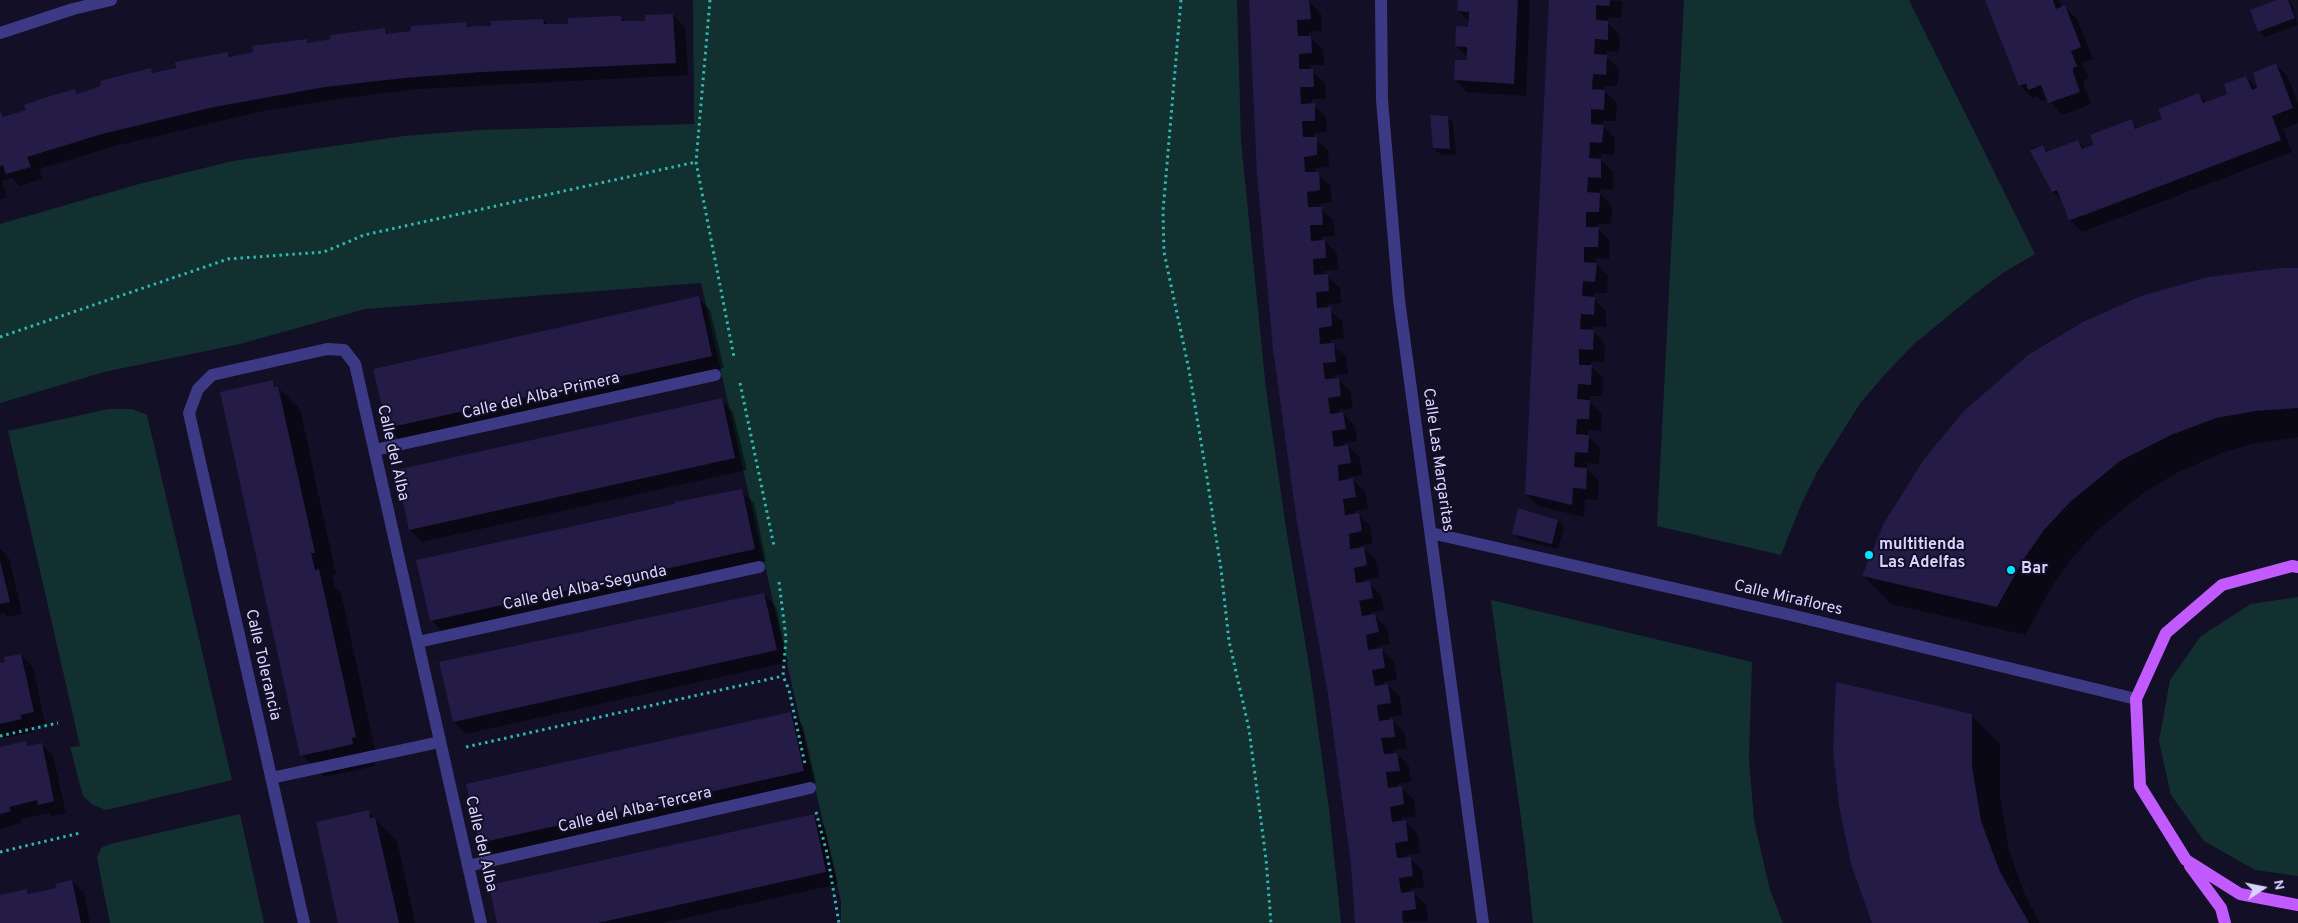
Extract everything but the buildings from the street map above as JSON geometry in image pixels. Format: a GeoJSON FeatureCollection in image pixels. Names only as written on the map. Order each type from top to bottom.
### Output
{"type":"FeatureCollection","features":[{"type":"Feature","properties":{"kind":"main road"},"geometry":{"type":"LineString","coordinates":[[2225,923],[2221,908],[2186,860],[2140,786],[2136,699],[2166,633],[2222,585],[2296,564]]}},
{"type":"Feature","properties":{"kind":"main road"},"geometry":{"type":"LineString","coordinates":[[2186,860],[2240,894],[2298,905]]}},
{"type":"Feature","properties":{"kind":"street"},"geometry":{"type":"LineString","coordinates":[[0,33],[111,0]]}},
{"type":"Feature","properties":{"kind":"street","name":"Calle Las Margaritas"},"geometry":{"type":"LineString","coordinates":[[1381,0],[1382,100],[1399,300],[1483,923]]}},
{"type":"Feature","properties":{"kind":"street","name":"Calle del Alba"},"geometry":{"type":"LineString","coordinates":[[189,413],[198,390],[212,375],[327,349],[344,350],[356,364],[481,923]]}},
{"type":"Feature","properties":{"kind":"street","name":"Calle del Alba-Primera"},"geometry":{"type":"LineString","coordinates":[[375,450],[715,375]]}},
{"type":"Feature","properties":{"kind":"street","name":"Calle Tolerancia"},"geometry":{"type":"LineString","coordinates":[[189,413],[304,923]]}},
{"type":"Feature","properties":{"kind":"street","name":"Calle Miraflores"},"geometry":{"type":"LineString","coordinates":[[1431,533],[1791,616],[2136,699]]}},
{"type":"Feature","properties":{"kind":"street","name":"Calle del Alba-Segunda"},"geometry":{"type":"LineString","coordinates":[[418,642],[759,567]]}},
{"type":"Feature","properties":{"kind":"street"},"geometry":{"type":"LineString","coordinates":[[271,778],[441,747]]}},
{"type":"Feature","properties":{"kind":"street","name":"Calle del Alba-Tercera"},"geometry":{"type":"LineString","coordinates":[[468,866],[810,788]]}},
{"type":"Feature","properties":{"kind":"path"},"geometry":{"type":"LineString","coordinates":[[710,0],[696,162],[711,248],[736,364]]}},
{"type":"Feature","properties":{"kind":"path"},"geometry":{"type":"LineString","coordinates":[[1180,0],[1163,211],[1164,252],[1189,370],[1206,469],[1221,569],[1229,641],[1249,729],[1266,859],[1271,923]]}},
{"type":"Feature","properties":{"kind":"path"},"geometry":{"type":"LineString","coordinates":[[0,337],[228,259],[324,252],[364,235],[696,162]]}},
{"type":"Feature","properties":{"kind":"path"},"geometry":{"type":"LineString","coordinates":[[738,373],[776,556]]}},
{"type":"Feature","properties":{"kind":"path"},"geometry":{"type":"LineString","coordinates":[[778,574],[786,638],[783,676],[790,690],[810,788],[827,853],[839,923]]}},
{"type":"Feature","properties":{"kind":"path"},"geometry":{"type":"LineString","coordinates":[[441,747],[783,676]]}},
{"type":"Feature","properties":{"kind":"path"},"geometry":{"type":"LineString","coordinates":[[0,736],[58,723]]}},
{"type":"Feature","properties":{"kind":"path"},"geometry":{"type":"LineString","coordinates":[[0,852],[80,833]]}},
{"type":"Feature","properties":{"kind":"green space"},"geometry":{"type":"Polygon","coordinates":[[[693,0],[1237,0],[1241,141],[1266,389],[1286,528],[1310,671],[1329,809],[1341,923],[841,923],[841,902],[701,283],[365,309],[240,344],[104,372],[0,403],[0,224],[139,184],[233,161],[320,148],[404,136],[480,130],[694,124],[693,0]]]}},
{"type":"Feature","properties":{"kind":"green space"},"geometry":{"type":"Polygon","coordinates":[[[1684,0],[1909,0],[2035,254],[2003,273],[1914,344],[1861,402],[1817,472],[1801,505],[1781,555],[1657,526],[1684,0]]]}},
{"type":"Feature","properties":{"kind":"green space"},"geometry":{"type":"Polygon","coordinates":[[[108,409],[132,409],[147,415],[232,780],[106,810],[93,805],[83,796],[70,747],[80,746],[8,431],[108,409]]]}},
{"type":"Feature","properties":{"kind":"green space"},"geometry":{"type":"Polygon","coordinates":[[[2298,597],[2298,876],[2255,870],[2204,841],[2171,795],[2159,741],[2170,680],[2201,636],[2251,604],[2298,597]]]}},
{"type":"Feature","properties":{"kind":"green space"},"geometry":{"type":"Polygon","coordinates":[[[1491,600],[1752,662],[1749,758],[1754,821],[1770,890],[1783,923],[1533,923],[1525,848],[1491,600]]]}},
{"type":"Feature","properties":{"kind":"green space"},"geometry":{"type":"Polygon","coordinates":[[[240,814],[264,923],[110,923],[97,858],[101,848],[110,844],[240,814]]]}},
{"type":"Feature","properties":{"kind":"place","name":"multitienda Las Adelfas"},"geometry":{"type":"Point","coordinates":[1869,555]}},
{"type":"Feature","properties":{"kind":"place","name":"Bar"},"geometry":{"type":"Point","coordinates":[2011,570]}}]}
